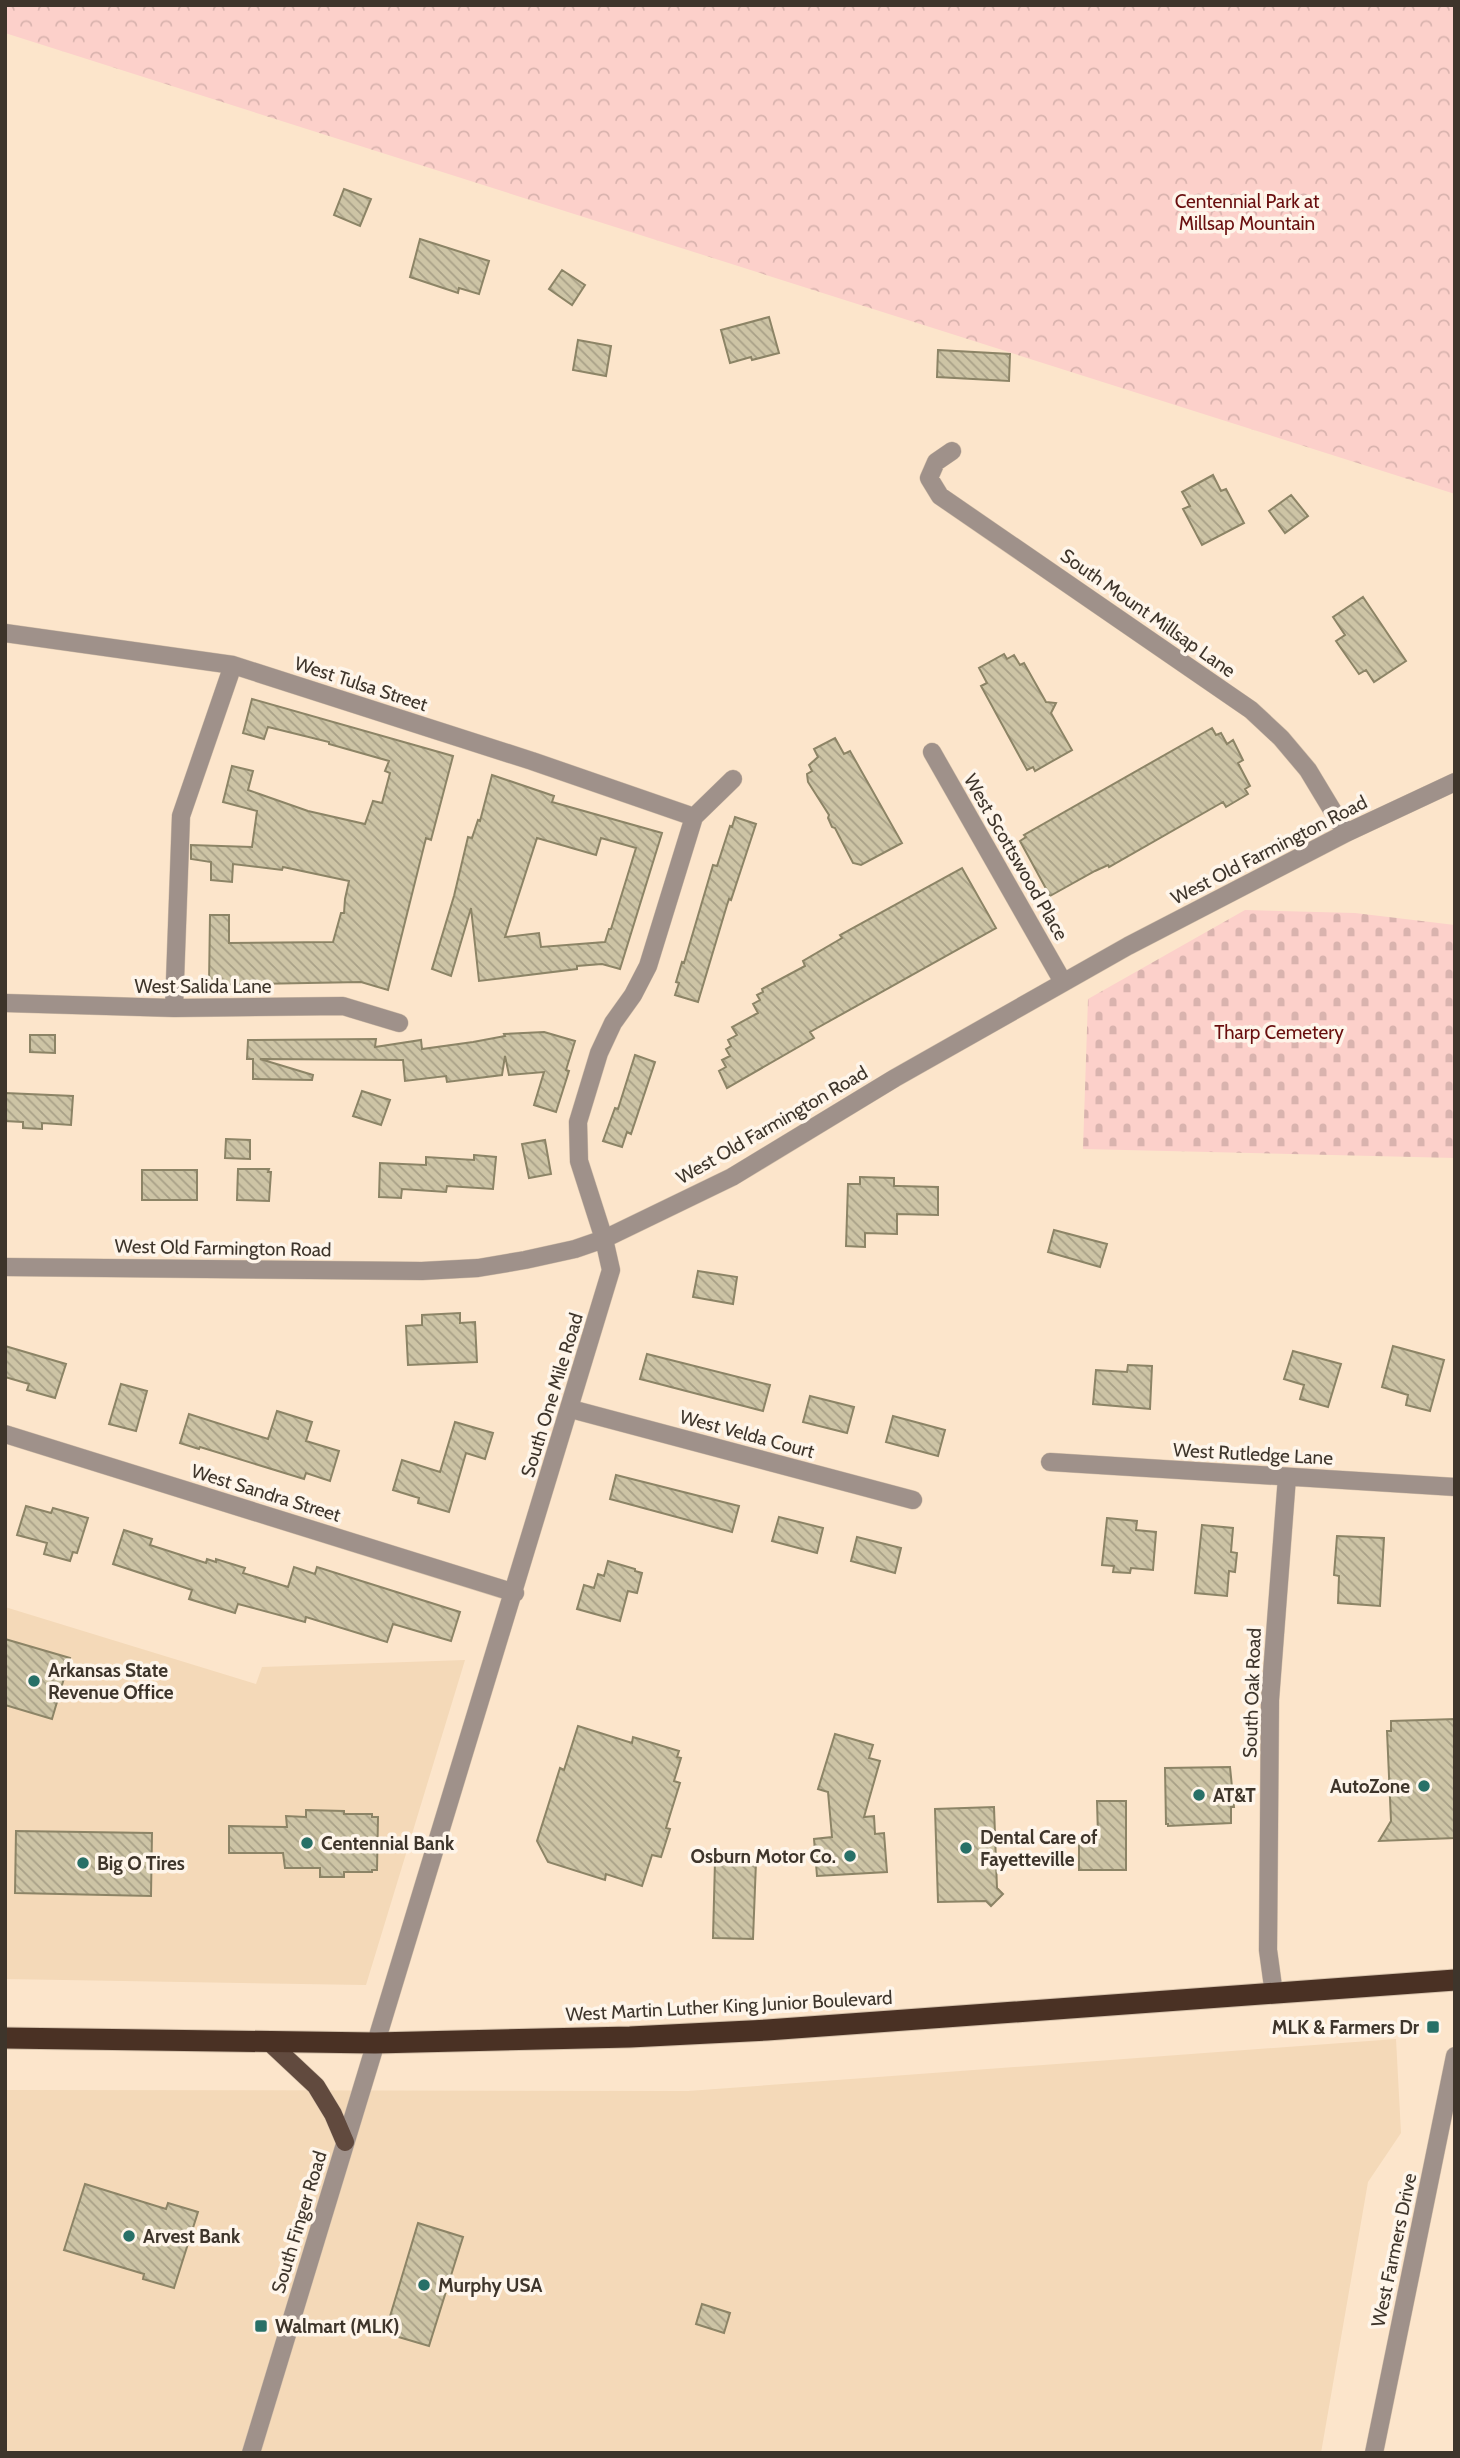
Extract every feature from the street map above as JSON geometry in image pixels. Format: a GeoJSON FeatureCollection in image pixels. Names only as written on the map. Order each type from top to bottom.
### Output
{"type":"FeatureCollection","features":[{"type":"Feature","properties":{"kind":"highway","name":"West Martin Luther King Junior Boulevard"},"geometry":{"type":"LineString","coordinates":[[5,2038],[375,2043],[693,2034],[1455,1980]]}},
{"type":"Feature","properties":{"kind":"main road"},"geometry":{"type":"LineString","coordinates":[[268,2041],[316,2086],[333,2114],[345,2142]]}},
{"type":"Feature","properties":{"kind":"street","name":"South Mount Millsap Lane"},"geometry":{"type":"LineString","coordinates":[[952,451],[936,462],[929,478],[940,496],[1251,710],[1308,770],[1346,832]]}},
{"type":"Feature","properties":{"kind":"street","name":"West Tulsa Street"},"geometry":{"type":"LineString","coordinates":[[5,633],[233,665],[532,761],[694,817]]}},
{"type":"Feature","properties":{"kind":"street"},"geometry":{"type":"LineString","coordinates":[[174,1008],[181,816],[233,665]]}},
{"type":"Feature","properties":{"kind":"street","name":"West Scottswood Place"},"geometry":{"type":"LineString","coordinates":[[932,752],[1063,982]]}},
{"type":"Feature","properties":{"kind":"street","name":"South One Mile Road"},"geometry":{"type":"LineString","coordinates":[[375,2043],[515,1593],[611,1270],[579,1161],[578,1122],[599,1053],[613,1023],[648,967],[694,817],[733,779]]}},
{"type":"Feature","properties":{"kind":"street","name":"West Old Farmington Road"},"geometry":{"type":"LineString","coordinates":[[5,1267],[422,1271],[478,1268],[575,1249],[604,1239],[732,1177],[895,1078],[1063,982],[1346,832],[1438,787],[1455,782]]}},
{"type":"Feature","properties":{"kind":"street","name":"West Salida Lane"},"geometry":{"type":"LineString","coordinates":[[5,1003],[174,1008],[344,1006],[399,1023]]}},
{"type":"Feature","properties":{"kind":"street","name":"West Velda Court"},"geometry":{"type":"LineString","coordinates":[[570,1409],[913,1500]]}},
{"type":"Feature","properties":{"kind":"street","name":"West Sandra Street"},"geometry":{"type":"LineString","coordinates":[[5,1434],[515,1593]]}},
{"type":"Feature","properties":{"kind":"street","name":"West Rutledge Lane"},"geometry":{"type":"LineString","coordinates":[[1050,1462],[1455,1487]]}},
{"type":"Feature","properties":{"kind":"street","name":"South Oak Road"},"geometry":{"type":"LineString","coordinates":[[1274,1994],[1268,1950],[1270,1700],[1287,1477]]}},
{"type":"Feature","properties":{"kind":"street","name":"South Finger Road"},"geometry":{"type":"LineString","coordinates":[[251,2453],[375,2043]]}},
{"type":"Feature","properties":{"kind":"street","name":"West Farmers Drive"},"geometry":{"type":"LineString","coordinates":[[1374,2453],[1455,2056]]}},
{"type":"Feature","properties":{"kind":"shaded area"},"geometry":{"type":"Polygon","coordinates":[[[5,1607],[256,1684],[262,1667],[465,1660],[366,1985],[5,1979],[5,1607]]]}},
{"type":"Feature","properties":{"kind":"shaded area"},"geometry":{"type":"Polygon","coordinates":[[[1396,2039],[1401,2133],[1368,2182],[1321,2453],[5,2453],[5,2090],[688,2091],[1396,2039]]]}},
{"type":"Feature","properties":{"kind":"green space","name":"Centennial Park at Millsap Mountain"},"geometry":{"type":"Polygon","coordinates":[[[5,5],[1455,5],[1455,494],[5,33],[5,5]]]}},
{"type":"Feature","properties":{"kind":"green space","name":"Tharp Cemetery"},"geometry":{"type":"Polygon","coordinates":[[[1245,910],[1355,913],[1455,925],[1455,1158],[1083,1149],[1088,999],[1245,910]]]}},
{"type":"Feature","properties":{"kind":"building"},"geometry":{"type":"Polygon","coordinates":[[[344,189],[371,199],[360,226],[334,215],[344,189]]]}},
{"type":"Feature","properties":{"kind":"building"},"geometry":{"type":"Polygon","coordinates":[[[420,239],[489,261],[479,294],[459,288],[458,293],[410,277],[420,239]]]}},
{"type":"Feature","properties":{"kind":"building"},"geometry":{"type":"Polygon","coordinates":[[[562,270],[585,285],[572,305],[549,289],[562,270]]]}},
{"type":"Feature","properties":{"kind":"building"},"geometry":{"type":"Polygon","coordinates":[[[769,317],[779,353],[730,363],[721,330],[769,317]]]}},
{"type":"Feature","properties":{"kind":"building"},"geometry":{"type":"Polygon","coordinates":[[[578,340],[611,346],[606,376],[573,370],[578,340]]]}},
{"type":"Feature","properties":{"kind":"building"},"geometry":{"type":"Polygon","coordinates":[[[938,350],[1010,354],[1009,381],[937,377],[938,350]]]}},
{"type":"Feature","properties":{"kind":"building"},"geometry":{"type":"Polygon","coordinates":[[[1213,475],[1221,491],[1226,489],[1244,523],[1202,545],[1183,509],[1190,506],[1182,492],[1213,475]]]}},
{"type":"Feature","properties":{"kind":"building"},"geometry":{"type":"Polygon","coordinates":[[[1291,495],[1308,516],[1285,533],[1269,511],[1291,495]]]}},
{"type":"Feature","properties":{"kind":"building"},"geometry":{"type":"Polygon","coordinates":[[[1363,597],[1406,661],[1374,682],[1366,670],[1359,674],[1336,641],[1345,635],[1333,617],[1363,597]]]}},
{"type":"Feature","properties":{"kind":"building"},"geometry":{"type":"Polygon","coordinates":[[[1004,654],[1007,659],[1014,655],[1020,665],[1024,663],[1046,702],[1056,703],[1051,713],[1072,750],[1035,771],[1033,767],[1027,770],[981,686],[987,683],[979,668],[1004,654]]]}},
{"type":"Feature","properties":{"kind":"building"},"geometry":{"type":"Polygon","coordinates":[[[252,699],[453,756],[431,840],[426,838],[388,990],[361,982],[209,985],[210,915],[229,915],[229,943],[333,942],[341,913],[344,913],[349,881],[283,867],[282,870],[233,864],[232,882],[211,880],[211,862],[191,859],[191,845],[252,847],[257,811],[223,802],[232,766],[253,771],[248,790],[308,811],[365,824],[373,801],[382,803],[390,773],[385,771],[389,761],[329,742],[268,727],[264,739],[243,733],[252,699]]]}},
{"type":"Feature","properties":{"kind":"building"},"geometry":{"type":"Polygon","coordinates":[[[1212,728],[1216,735],[1221,733],[1227,744],[1233,740],[1243,760],[1238,763],[1250,786],[1245,789],[1248,794],[1226,807],[1223,802],[1109,867],[1108,865],[1095,871],[1050,896],[1020,841],[1026,837],[1024,835],[1212,728]]]}},
{"type":"Feature","properties":{"kind":"building"},"geometry":{"type":"Polygon","coordinates":[[[835,738],[844,754],[850,751],[902,843],[861,865],[853,863],[832,827],[829,815],[808,782],[807,774],[812,771],[809,765],[818,757],[814,749],[835,738]]]}},
{"type":"Feature","properties":{"kind":"building"},"geometry":{"type":"Polygon","coordinates":[[[492,775],[554,796],[552,802],[662,833],[620,969],[602,964],[577,966],[577,969],[479,981],[471,908],[451,976],[432,969],[468,837],[472,838],[478,820],[480,821],[492,775]],[[537,838],[505,937],[539,933],[541,947],[605,942],[636,848],[601,838],[596,855],[537,838]]]}},
{"type":"Feature","properties":{"kind":"building"},"geometry":{"type":"Polygon","coordinates":[[[735,817],[756,824],[727,905],[698,1002],[675,995],[679,983],[676,982],[713,865],[717,866],[735,817]]]}},
{"type":"Feature","properties":{"kind":"building"},"geometry":{"type":"Polygon","coordinates":[[[962,868],[996,928],[810,1032],[814,1038],[727,1088],[719,1071],[726,1067],[722,1060],[730,1056],[726,1049],[731,1046],[728,1040],[737,1035],[732,1027],[758,1013],[753,1004],[760,1000],[757,995],[763,992],[762,989],[805,966],[803,961],[842,938],[840,935],[962,868]]]}},
{"type":"Feature","properties":{"kind":"building"},"geometry":{"type":"Polygon","coordinates":[[[544,1032],[575,1041],[556,1112],[534,1105],[544,1072],[509,1075],[505,1056],[502,1075],[447,1082],[446,1076],[405,1081],[403,1060],[260,1059],[313,1075],[312,1080],[253,1079],[253,1059],[247,1059],[248,1040],[376,1039],[375,1047],[421,1040],[422,1049],[473,1042],[505,1036],[504,1034],[544,1032]]]}},
{"type":"Feature","properties":{"kind":"building"},"geometry":{"type":"Polygon","coordinates":[[[30,1035],[55,1035],[55,1053],[30,1052],[30,1035]]]}},
{"type":"Feature","properties":{"kind":"building"},"geometry":{"type":"Polygon","coordinates":[[[635,1055],[655,1062],[631,1134],[627,1132],[622,1147],[603,1141],[615,1108],[618,1109],[635,1055]]]}},
{"type":"Feature","properties":{"kind":"building"},"geometry":{"type":"Polygon","coordinates":[[[362,1091],[390,1100],[381,1125],[353,1116],[362,1091]]]}},
{"type":"Feature","properties":{"kind":"building"},"geometry":{"type":"Polygon","coordinates":[[[5,1093],[73,1096],[71,1125],[42,1123],[42,1129],[23,1128],[23,1122],[5,1121],[5,1093]]]}},
{"type":"Feature","properties":{"kind":"building"},"geometry":{"type":"Polygon","coordinates":[[[226,1139],[250,1140],[250,1159],[225,1158],[226,1139]]]}},
{"type":"Feature","properties":{"kind":"building"},"geometry":{"type":"Polygon","coordinates":[[[545,1140],[551,1174],[529,1178],[522,1144],[545,1140]]]}},
{"type":"Feature","properties":{"kind":"building"},"geometry":{"type":"Polygon","coordinates":[[[474,1155],[496,1157],[493,1189],[447,1186],[446,1192],[402,1189],[401,1198],[379,1197],[380,1163],[426,1165],[426,1157],[474,1160],[474,1155]]]}},
{"type":"Feature","properties":{"kind":"building"},"geometry":{"type":"Polygon","coordinates":[[[238,1169],[269,1169],[269,1201],[237,1200],[238,1169]]]}},
{"type":"Feature","properties":{"kind":"building"},"geometry":{"type":"Polygon","coordinates":[[[142,1170],[197,1170],[197,1200],[142,1200],[142,1170]]]}},
{"type":"Feature","properties":{"kind":"building"},"geometry":{"type":"Polygon","coordinates":[[[860,1177],[894,1178],[894,1186],[938,1187],[938,1215],[897,1214],[897,1234],[865,1233],[865,1247],[846,1246],[848,1184],[860,1184],[860,1177]]]}},
{"type":"Feature","properties":{"kind":"building"},"geometry":{"type":"Polygon","coordinates":[[[1054,1230],[1107,1244],[1100,1267],[1048,1252],[1054,1230]]]}},
{"type":"Feature","properties":{"kind":"building"},"geometry":{"type":"Polygon","coordinates":[[[698,1271],[737,1277],[733,1304],[693,1297],[698,1271]]]}},
{"type":"Feature","properties":{"kind":"building"},"geometry":{"type":"Polygon","coordinates":[[[460,1313],[460,1323],[475,1322],[477,1362],[408,1365],[406,1326],[422,1325],[422,1315],[460,1313]]]}},
{"type":"Feature","properties":{"kind":"building"},"geometry":{"type":"Polygon","coordinates":[[[5,1346],[66,1364],[55,1398],[27,1390],[29,1384],[5,1377],[5,1346]]]}},
{"type":"Feature","properties":{"kind":"building"},"geometry":{"type":"Polygon","coordinates":[[[1393,1346],[1444,1360],[1430,1411],[1406,1405],[1408,1395],[1382,1387],[1393,1346]]]}},
{"type":"Feature","properties":{"kind":"building"},"geometry":{"type":"Polygon","coordinates":[[[1293,1351],[1341,1364],[1328,1407],[1300,1399],[1304,1385],[1284,1379],[1293,1351]]]}},
{"type":"Feature","properties":{"kind":"building"},"geometry":{"type":"Polygon","coordinates":[[[647,1354],[770,1385],[763,1411],[640,1379],[647,1354]]]}},
{"type":"Feature","properties":{"kind":"building"},"geometry":{"type":"Polygon","coordinates":[[[1128,1365],[1152,1366],[1150,1409],[1093,1404],[1096,1370],[1127,1372],[1128,1365]]]}},
{"type":"Feature","properties":{"kind":"building"},"geometry":{"type":"Polygon","coordinates":[[[121,1384],[147,1391],[136,1431],[109,1424],[121,1384]]]}},
{"type":"Feature","properties":{"kind":"building"},"geometry":{"type":"Polygon","coordinates":[[[810,1396],[854,1407],[847,1433],[803,1422],[810,1396]]]}},
{"type":"Feature","properties":{"kind":"building"},"geometry":{"type":"Polygon","coordinates":[[[277,1411],[312,1422],[306,1441],[339,1451],[330,1481],[306,1473],[304,1479],[180,1443],[189,1414],[268,1439],[277,1411]]]}},
{"type":"Feature","properties":{"kind":"building"},"geometry":{"type":"Polygon","coordinates":[[[893,1416],[945,1430],[938,1456],[886,1442],[893,1416]]]}},
{"type":"Feature","properties":{"kind":"building"},"geometry":{"type":"Polygon","coordinates":[[[455,1422],[493,1433],[485,1459],[466,1453],[449,1512],[418,1503],[419,1498],[393,1490],[402,1460],[440,1472],[455,1422]]]}},
{"type":"Feature","properties":{"kind":"building"},"geometry":{"type":"Polygon","coordinates":[[[616,1475],[739,1506],[732,1532],[610,1499],[616,1475]]]}},
{"type":"Feature","properties":{"kind":"building"},"geometry":{"type":"Polygon","coordinates":[[[26,1506],[51,1513],[53,1508],[88,1518],[77,1553],[73,1552],[70,1561],[44,1554],[47,1543],[17,1535],[26,1506]]]}},
{"type":"Feature","properties":{"kind":"building"},"geometry":{"type":"Polygon","coordinates":[[[779,1517],[823,1528],[817,1553],[772,1541],[779,1517]]]}},
{"type":"Feature","properties":{"kind":"building"},"geometry":{"type":"Polygon","coordinates":[[[1107,1518],[1137,1521],[1136,1530],[1156,1532],[1153,1570],[1131,1568],[1130,1573],[1113,1572],[1114,1566],[1102,1565],[1107,1518]]]}},
{"type":"Feature","properties":{"kind":"building"},"geometry":{"type":"Polygon","coordinates":[[[1202,1525],[1233,1528],[1231,1552],[1237,1553],[1235,1572],[1229,1571],[1227,1596],[1195,1593],[1202,1525]]]}},
{"type":"Feature","properties":{"kind":"building"},"geometry":{"type":"Polygon","coordinates":[[[124,1530],[152,1539],[150,1545],[206,1563],[207,1559],[216,1562],[216,1559],[245,1568],[243,1573],[288,1587],[294,1567],[315,1574],[317,1567],[460,1612],[451,1641],[393,1624],[387,1642],[306,1617],[305,1622],[238,1604],[235,1613],[189,1599],[192,1590],[113,1564],[124,1530]]]}},
{"type":"Feature","properties":{"kind":"building"},"geometry":{"type":"Polygon","coordinates":[[[1337,1536],[1384,1538],[1380,1606],[1338,1603],[1339,1576],[1334,1575],[1337,1536]]]}},
{"type":"Feature","properties":{"kind":"building"},"geometry":{"type":"Polygon","coordinates":[[[857,1537],[901,1548],[895,1573],[851,1561],[857,1537]]]}},
{"type":"Feature","properties":{"kind":"building"},"geometry":{"type":"Polygon","coordinates":[[[608,1561],[642,1573],[637,1593],[628,1591],[620,1621],[577,1609],[584,1585],[594,1588],[598,1574],[604,1576],[608,1561]]]}},
{"type":"Feature","properties":{"kind":"building","name":"Arkansas State Revenue Office"},"geometry":{"type":"Polygon","coordinates":[[[5,1639],[70,1658],[52,1719],[5,1705],[5,1639]]]}},
{"type":"Feature","properties":{"kind":"building","name":"AutoZone"},"geometry":{"type":"Polygon","coordinates":[[[1455,1719],[1455,1838],[1379,1841],[1391,1821],[1387,1731],[1391,1731],[1391,1721],[1455,1719]]]}},
{"type":"Feature","properties":{"kind":"building"},"geometry":{"type":"Polygon","coordinates":[[[578,1726],[632,1743],[633,1737],[679,1751],[677,1757],[681,1758],[674,1781],[680,1783],[666,1828],[670,1829],[661,1857],[652,1855],[642,1886],[606,1874],[605,1880],[548,1862],[537,1841],[560,1768],[564,1770],[578,1726]]]}},
{"type":"Feature","properties":{"kind":"building"},"geometry":{"type":"Polygon","coordinates":[[[835,1734],[873,1745],[869,1758],[880,1761],[864,1817],[874,1816],[875,1834],[884,1833],[887,1872],[817,1876],[814,1839],[832,1837],[828,1792],[818,1789],[835,1734]]]}},
{"type":"Feature","properties":{"kind":"building","name":"AT&T"},"geometry":{"type":"Polygon","coordinates":[[[1230,1767],[1234,1807],[1231,1807],[1231,1823],[1166,1824],[1165,1768],[1230,1767]]]}},
{"type":"Feature","properties":{"kind":"building"},"geometry":{"type":"Polygon","coordinates":[[[1097,1801],[1126,1801],[1126,1870],[1079,1870],[1079,1836],[1098,1836],[1097,1801]]]}},
{"type":"Feature","properties":{"kind":"building","name":"Dental Care of Fayetteville"},"geometry":{"type":"Polygon","coordinates":[[[994,1807],[997,1888],[1003,1894],[991,1906],[986,1901],[938,1902],[935,1809],[994,1807]]]}},
{"type":"Feature","properties":{"kind":"building","name":"Centennial Bank"},"geometry":{"type":"Polygon","coordinates":[[[306,1810],[344,1811],[344,1814],[372,1814],[372,1817],[378,1817],[377,1870],[344,1872],[344,1877],[320,1877],[320,1868],[285,1868],[283,1853],[229,1853],[229,1826],[287,1827],[286,1816],[306,1817],[306,1810]]]}},
{"type":"Feature","properties":{"kind":"building","name":"Big O Tires"},"geometry":{"type":"Polygon","coordinates":[[[16,1831],[152,1833],[151,1896],[15,1893],[16,1831]]]}},
{"type":"Feature","properties":{"kind":"building"},"geometry":{"type":"Polygon","coordinates":[[[715,1861],[756,1862],[753,1939],[713,1938],[715,1861]]]}},
{"type":"Feature","properties":{"kind":"building","name":"Arvest Bank"},"geometry":{"type":"Polygon","coordinates":[[[85,2184],[166,2209],[168,2203],[198,2212],[174,2288],[143,2279],[144,2274],[64,2250],[85,2184]]]}},
{"type":"Feature","properties":{"kind":"building","name":"Murphy USA"},"geometry":{"type":"Polygon","coordinates":[[[418,2223],[463,2237],[429,2346],[385,2333],[418,2223]]]}},
{"type":"Feature","properties":{"kind":"building"},"geometry":{"type":"Polygon","coordinates":[[[702,2304],[730,2313],[724,2333],[696,2324],[702,2304]]]}},
{"type":"Feature","properties":{"kind":"place","name":"Arkansas State Revenue Office"},"geometry":{"type":"Point","coordinates":[34,1681]}},
{"type":"Feature","properties":{"kind":"place","name":"AutoZone"},"geometry":{"type":"Point","coordinates":[1424,1786]}},
{"type":"Feature","properties":{"kind":"place","name":"AT&T"},"geometry":{"type":"Point","coordinates":[1199,1795]}},
{"type":"Feature","properties":{"kind":"place","name":"Centennial Bank"},"geometry":{"type":"Point","coordinates":[307,1843]}},
{"type":"Feature","properties":{"kind":"place","name":"Dental Care of Fayetteville"},"geometry":{"type":"Point","coordinates":[966,1848]}},
{"type":"Feature","properties":{"kind":"place","name":"Osburn Motor Co."},"geometry":{"type":"Point","coordinates":[850,1856]}},
{"type":"Feature","properties":{"kind":"place","name":"Big O Tires"},"geometry":{"type":"Point","coordinates":[83,1863]}},
{"type":"Feature","properties":{"kind":"place","name":"MLK & Farmers Dr"},"geometry":{"type":"Point","coordinates":[1433,2027]}},
{"type":"Feature","properties":{"kind":"place","name":"Arvest Bank"},"geometry":{"type":"Point","coordinates":[129,2236]}},
{"type":"Feature","properties":{"kind":"place","name":"Murphy USA"},"geometry":{"type":"Point","coordinates":[424,2285]}},
{"type":"Feature","properties":{"kind":"place","name":"Walmart (MLK)"},"geometry":{"type":"Point","coordinates":[261,2326]}}]}
